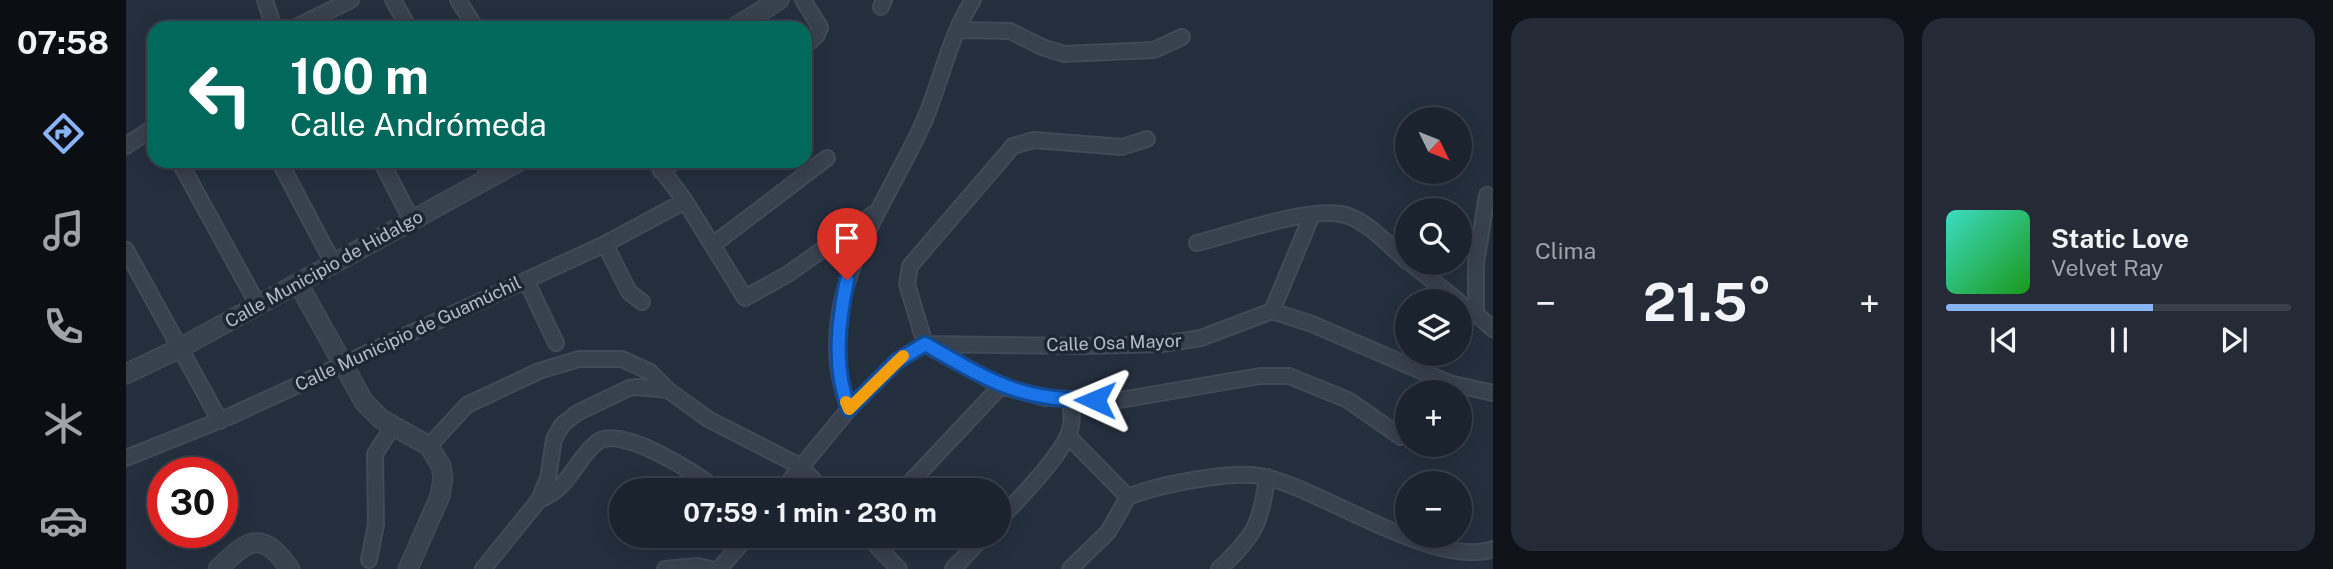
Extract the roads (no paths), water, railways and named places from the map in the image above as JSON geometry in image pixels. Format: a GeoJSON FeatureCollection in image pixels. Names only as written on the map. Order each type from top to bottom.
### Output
{"type":"FeatureCollection","features":[{"type":"Feature","properties":{"kind":"street"},"geometry":{"type":"LineString","coordinates":[[265,0],[272,21]]}},
{"type":"Feature","properties":{"kind":"street"},"geometry":{"type":"LineString","coordinates":[[314,21],[351,0]]}},
{"type":"Feature","properties":{"kind":"street"},"geometry":{"type":"LineString","coordinates":[[393,0],[405,21]]}},
{"type":"Feature","properties":{"kind":"street"},"geometry":{"type":"LineString","coordinates":[[458,0],[472,21]]}},
{"type":"Feature","properties":{"kind":"street"},"geometry":{"type":"LineString","coordinates":[[745,21],[779,0]]}},
{"type":"Feature","properties":{"kind":"street"},"geometry":{"type":"LineString","coordinates":[[803,0],[818,23],[819,32],[812,39]]}},
{"type":"Feature","properties":{"kind":"street"},"geometry":{"type":"LineString","coordinates":[[849,409],[842,392],[839,363],[841,307],[859,245],[874,214],[905,164],[973,0]]}},
{"type":"Feature","properties":{"kind":"street"},"geometry":{"type":"LineString","coordinates":[[959,30],[1010,31],[1042,47],[1064,54],[1154,50],[1182,37]]}},
{"type":"Feature","properties":{"kind":"street"},"geometry":{"type":"LineString","coordinates":[[126,146],[147,132]]}},
{"type":"Feature","properties":{"kind":"street"},"geometry":{"type":"LineString","coordinates":[[1147,139],[1122,147],[1034,140],[1013,146],[910,266],[907,284],[925,344],[1001,386],[1046,398],[1120,400],[1277,375],[1298,379],[1348,400],[1395,433]]}},
{"type":"Feature","properties":{"kind":"street"},"geometry":{"type":"LineString","coordinates":[[713,244],[827,158]]}},
{"type":"Feature","properties":{"kind":"street"},"geometry":{"type":"LineString","coordinates":[[183,168],[258,305]]}},
{"type":"Feature","properties":{"kind":"street"},"geometry":{"type":"LineString","coordinates":[[283,168],[333,263]]}},
{"type":"Feature","properties":{"kind":"street"},"geometry":{"type":"LineString","coordinates":[[385,168],[412,220]]}},
{"type":"Feature","properties":{"kind":"street"},"geometry":{"type":"LineString","coordinates":[[660,168],[685,201],[745,298],[788,274],[874,214]]}},
{"type":"Feature","properties":{"kind":"street","name":"Calle Municipio de Hidalgo"},"geometry":{"type":"LineString","coordinates":[[126,374],[180,348],[412,220],[487,169]]}},
{"type":"Feature","properties":{"kind":"street"},"geometry":{"type":"LineString","coordinates":[[1476,311],[1476,264],[1487,195]]}},
{"type":"Feature","properties":{"kind":"street","name":"Calle Municipio de Guamúchil"},"geometry":{"type":"LineString","coordinates":[[126,458],[219,421],[605,244],[685,201]]}},
{"type":"Feature","properties":{"kind":"street"},"geometry":{"type":"LineString","coordinates":[[1196,243],[1312,215],[1341,214],[1359,222],[1395,251]]}},
{"type":"Feature","properties":{"kind":"street"},"geometry":{"type":"LineString","coordinates":[[1312,215],[1272,312],[1312,324],[1448,383],[1493,393]]}},
{"type":"Feature","properties":{"kind":"street"},"geometry":{"type":"LineString","coordinates":[[605,244],[629,292],[642,302]]}},
{"type":"Feature","properties":{"kind":"street"},"geometry":{"type":"LineString","coordinates":[[126,250],[219,421]]}},
{"type":"Feature","properties":{"kind":"street"},"geometry":{"type":"LineString","coordinates":[[1425,275],[1442,289]]}},
{"type":"Feature","properties":{"kind":"street"},"geometry":{"type":"LineString","coordinates":[[526,280],[556,343]]}},
{"type":"Feature","properties":{"kind":"street"},"geometry":{"type":"LineString","coordinates":[[298,283],[364,402],[376,415],[429,446],[441,466],[443,487],[408,569]]}},
{"type":"Feature","properties":{"kind":"street"},"geometry":{"type":"LineString","coordinates":[[1472,309],[1493,330]]}},
{"type":"Feature","properties":{"kind":"street","name":"Calle Osa Mayor"},"geometry":{"type":"LineString","coordinates":[[925,344],[1161,344],[1201,338],[1272,312]]}},
{"type":"Feature","properties":{"kind":"street"},"geometry":{"type":"LineString","coordinates":[[791,478],[849,409],[897,361],[925,344]]}},
{"type":"Feature","properties":{"kind":"street"},"geometry":{"type":"LineString","coordinates":[[429,446],[467,405],[560,363],[607,358],[632,362],[650,372],[668,390],[708,419],[800,466],[812,478]]}},
{"type":"Feature","properties":{"kind":"street"},"geometry":{"type":"LineString","coordinates":[[914,478],[1001,386]]}},
{"type":"Feature","properties":{"kind":"street"},"geometry":{"type":"LineString","coordinates":[[483,569],[539,500],[548,478],[554,439],[568,420],[629,388],[668,390]]}},
{"type":"Feature","properties":{"kind":"street"},"geometry":{"type":"LineString","coordinates":[[1011,506],[1049,463],[1068,436],[1072,424],[1070,400]]}},
{"type":"Feature","properties":{"kind":"street"},"geometry":{"type":"LineString","coordinates":[[369,560],[376,526],[374,454],[393,426]]}},
{"type":"Feature","properties":{"kind":"street"},"geometry":{"type":"LineString","coordinates":[[539,500],[559,490],[594,444],[607,436],[640,445],[702,478]]}},
{"type":"Feature","properties":{"kind":"street"},"geometry":{"type":"LineString","coordinates":[[1068,436],[1128,497]]}},
{"type":"Feature","properties":{"kind":"street"},"geometry":{"type":"LineString","coordinates":[[1070,569],[1108,533],[1128,497],[1150,488],[1240,476],[1267,477],[1379,527],[1424,543],[1471,553],[1493,549]]}},
{"type":"Feature","properties":{"kind":"street"},"geometry":{"type":"LineString","coordinates":[[1219,569],[1253,533],[1260,520],[1267,477]]}},
{"type":"Feature","properties":{"kind":"street"},"geometry":{"type":"LineString","coordinates":[[218,569],[242,547],[260,541],[273,548],[290,569]]}},
{"type":"Feature","properties":{"kind":"street"},"geometry":{"type":"LineString","coordinates":[[719,569],[737,548]]}},
{"type":"Feature","properties":{"kind":"street"},"geometry":{"type":"LineString","coordinates":[[878,548],[898,569]]}},
{"type":"Feature","properties":{"kind":"street"},"geometry":{"type":"LineString","coordinates":[[953,569],[973,548]]}},
{"type":"Feature","properties":{"kind":"street"},"geometry":{"type":"LineString","coordinates":[[665,569],[698,566],[710,569]]}}]}
